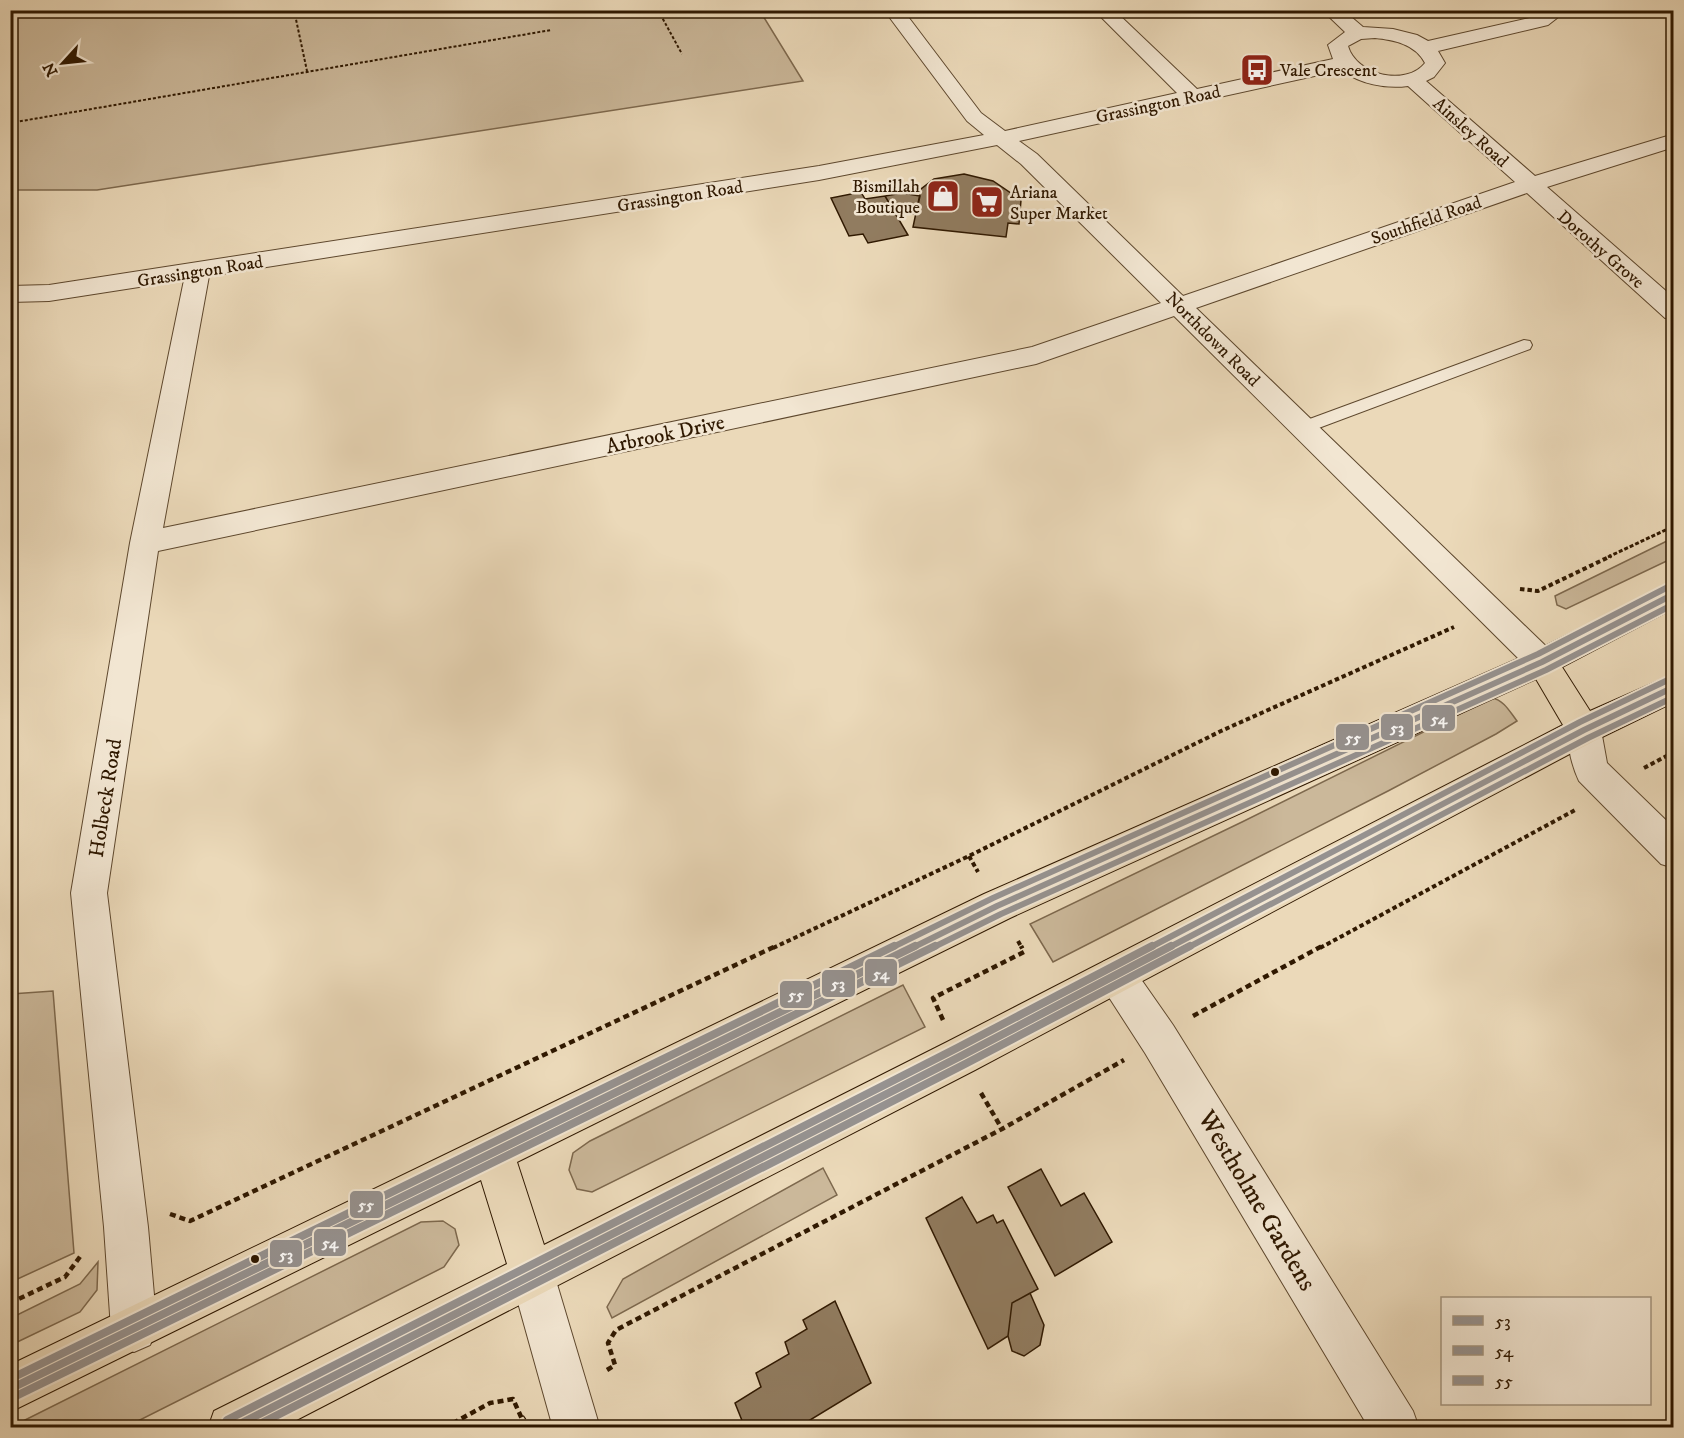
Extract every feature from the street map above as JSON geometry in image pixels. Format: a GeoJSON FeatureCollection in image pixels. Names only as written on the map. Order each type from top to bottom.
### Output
{"type":"FeatureCollection","features":[{"type":"Feature","properties":{"kind":"highway"},"geometry":{"type":"LineString","coordinates":[[10,1389],[997,906],[1542,662],[1674,594]]}},
{"type":"Feature","properties":{"kind":"highway"},"geometry":{"type":"LineString","coordinates":[[1542,662],[1584,730]]}},
{"type":"Feature","properties":{"kind":"highway"},"geometry":{"type":"LineString","coordinates":[[231,1428],[961,1056],[1584,730],[1674,687]]}},
{"type":"Feature","properties":{"kind":"highway"},"geometry":{"type":"LineString","coordinates":[[494,1153],[532,1274]]}},
{"type":"Feature","properties":{"kind":"street","name":"Northdown Road"},"geometry":{"type":"LineString","coordinates":[[893,10],[974,117],[1029,159],[1180,304],[1302,428],[1542,662]]}},
{"type":"Feature","properties":{"kind":"street"},"geometry":{"type":"LineString","coordinates":[[1103,10],[1193,97]]}},
{"type":"Feature","properties":{"kind":"street"},"geometry":{"type":"LineString","coordinates":[[1331,10],[1358,33]]}},
{"type":"Feature","properties":{"kind":"street"},"geometry":{"type":"LineString","coordinates":[[1344,63],[1338,54],[1338,45],[1346,38],[1358,33],[1394,34],[1425,48],[1541,21],[1550,14],[1550,10]]}},
{"type":"Feature","properties":{"kind":"street","name":"Ainsley Road"},"geometry":{"type":"LineString","coordinates":[[1344,63],[1368,76],[1383,80],[1413,80],[1432,70],[1435,63],[1425,48]]}},
{"type":"Feature","properties":{"kind":"street","name":"Grassington Road"},"geometry":{"type":"LineString","coordinates":[[10,294],[49,294],[819,174],[1001,138],[1344,63]]}},
{"type":"Feature","properties":{"kind":"street","name":"Ainsley Road"},"geometry":{"type":"LineString","coordinates":[[1413,80],[1529,185]]}},
{"type":"Feature","properties":{"kind":"street","name":"Southfield Road"},"geometry":{"type":"LineString","coordinates":[[1180,304],[1529,185],[1674,140]]}},
{"type":"Feature","properties":{"kind":"street","name":"Dorothy Grove"},"geometry":{"type":"LineString","coordinates":[[1529,185],[1674,312]]}},
{"type":"Feature","properties":{"kind":"street","name":"Holbeck Road"},"geometry":{"type":"LineString","coordinates":[[135,1329],[89,893],[145,543],[198,271]]}},
{"type":"Feature","properties":{"kind":"street","name":"Arbrook Drive"},"geometry":{"type":"LineString","coordinates":[[145,543],[992,366],[1036,355],[1180,304]]}},
{"type":"Feature","properties":{"kind":"street"},"geometry":{"type":"LineString","coordinates":[[1584,730],[1592,770],[1674,852]]}},
{"type":"Feature","properties":{"kind":"street","name":"Westholme Gardens"},"geometry":{"type":"LineString","coordinates":[[1116,975],[1164,1048],[1396,1428]]}},
{"type":"Feature","properties":{"kind":"street"},"geometry":{"type":"LineString","coordinates":[[532,1274],[572,1410]]}},
{"type":"Feature","properties":{"kind":"lane"},"geometry":{"type":"LineString","coordinates":[[1302,428],[1524,345]]}},
{"type":"Feature","properties":{"kind":"path"},"geometry":{"type":"LineString","coordinates":[[10,18],[55,10]]}},
{"type":"Feature","properties":{"kind":"path"},"geometry":{"type":"LineString","coordinates":[[294,10],[307,71]]}},
{"type":"Feature","properties":{"kind":"path"},"geometry":{"type":"LineString","coordinates":[[658,10],[682,54]]}},
{"type":"Feature","properties":{"kind":"path"},"geometry":{"type":"LineString","coordinates":[[10,123],[551,30]]}},
{"type":"Feature","properties":{"kind":"path"},"geometry":{"type":"LineString","coordinates":[[10,1303],[65,1277],[88,1245],[126,1227],[165,1212],[190,1221],[969,856],[1221,731],[1460,624],[1461,610],[1480,600],[1508,588],[1538,591],[1674,526]]}},
{"type":"Feature","properties":{"kind":"path"},"geometry":{"type":"LineString","coordinates":[[444,1428],[490,1402],[513,1399],[522,1419],[572,1410],[615,1365],[608,1343],[616,1330],[1002,1129],[1115,1064],[1135,1055],[1139,1062],[1190,1036],[1183,1026],[1186,1020],[1564,817]]}},
{"type":"Feature","properties":{"kind":"path"},"geometry":{"type":"LineString","coordinates":[[969,856],[1024,952],[933,998],[961,1056],[1002,1129]]}},
{"type":"Feature","properties":{"kind":"shaded area"},"geometry":{"type":"Polygon","coordinates":[[[10,11],[760,11],[803,81],[97,190],[11,190],[10,11]]]}},
{"type":"Feature","properties":{"kind":"shaded area"},"geometry":{"type":"Polygon","coordinates":[[[1673,538],[1673,558],[1566,609],[1557,605],[1555,596],[1673,538]]]}},
{"type":"Feature","properties":{"kind":"shaded area"},"geometry":{"type":"Polygon","coordinates":[[[1492,698],[1503,704],[1517,721],[1388,791],[1053,962],[1030,924],[1242,822],[1492,698]]]}},
{"type":"Feature","properties":{"kind":"shaded area"},"geometry":{"type":"Polygon","coordinates":[[[903,985],[925,1027],[592,1192],[577,1189],[569,1170],[573,1153],[590,1141],[903,985]]]}},
{"type":"Feature","properties":{"kind":"shaded area"},"geometry":{"type":"Polygon","coordinates":[[[53,991],[74,1253],[11,1282],[11,994],[53,991]]]}},
{"type":"Feature","properties":{"kind":"shaded area"},"geometry":{"type":"Polygon","coordinates":[[[823,1168],[837,1195],[612,1318],[607,1307],[623,1279],[823,1168]]]}},
{"type":"Feature","properties":{"kind":"shaded area"},"geometry":{"type":"Polygon","coordinates":[[[443,1221],[455,1229],[459,1245],[444,1267],[126,1427],[11,1427],[421,1222],[443,1221]]]}},
{"type":"Feature","properties":{"kind":"shaded area"},"geometry":{"type":"Polygon","coordinates":[[[98,1262],[97,1290],[80,1312],[11,1345],[11,1318],[80,1284],[98,1262]]]}},
{"type":"Feature","properties":{"kind":"building"},"geometry":{"type":"Polygon","coordinates":[[[964,174],[993,181],[1021,200],[1019,224],[1008,223],[1006,237],[913,227],[921,189],[934,179],[964,174]]]}},
{"type":"Feature","properties":{"kind":"building"},"geometry":{"type":"Polygon","coordinates":[[[861,192],[865,199],[885,196],[908,235],[868,243],[863,234],[849,236],[831,198],[861,192]]]}},
{"type":"Feature","properties":{"kind":"building"},"geometry":{"type":"Polygon","coordinates":[[[902,193],[920,196],[916,214],[895,213],[885,196],[902,193]]]}},
{"type":"Feature","properties":{"kind":"building"},"geometry":{"type":"Polygon","coordinates":[[[1041,1169],[1061,1206],[1084,1193],[1112,1242],[1055,1276],[1008,1187],[1041,1169]]]}},
{"type":"Feature","properties":{"kind":"building"},"geometry":{"type":"Polygon","coordinates":[[[962,1197],[977,1223],[993,1215],[997,1223],[1003,1220],[1038,1289],[1012,1303],[1008,1336],[988,1349],[926,1218],[962,1197]]]}},
{"type":"Feature","properties":{"kind":"building"},"geometry":{"type":"Polygon","coordinates":[[[1030,1293],[1044,1325],[1040,1345],[1024,1356],[1012,1351],[1008,1336],[1012,1303],[1030,1293]]]}},
{"type":"Feature","properties":{"kind":"building"},"geometry":{"type":"Polygon","coordinates":[[[835,1301],[871,1383],[797,1428],[745,1428],[735,1403],[761,1387],[756,1373],[789,1354],[785,1342],[807,1329],[803,1320],[835,1301]]]}},
{"type":"Feature","properties":{"kind":"transit line","name":"55"},"geometry":{"type":"LineString","coordinates":[[10,1379],[993,898],[1538,654],[1670,586]]}},
{"type":"Feature","properties":{"kind":"transit line","name":"53"},"geometry":{"type":"LineString","coordinates":[[10,1389],[997,906],[1542,662],[1674,594]]}},
{"type":"Feature","properties":{"kind":"transit line","name":"54"},"geometry":{"type":"LineString","coordinates":[[14,1397],[1001,914],[1546,670],[1674,604]]}},
{"type":"Feature","properties":{"kind":"transit line","name":"55"},"geometry":{"type":"LineString","coordinates":[[227,1420],[957,1048],[1580,722],[1670,679]]}},
{"type":"Feature","properties":{"kind":"transit line","name":"53"},"geometry":{"type":"LineString","coordinates":[[232,1428],[961,1056],[1584,730],[1674,687]]}},
{"type":"Feature","properties":{"kind":"transit line","name":"54"},"geometry":{"type":"LineString","coordinates":[[252,1428],[965,1064],[1588,738],[1674,697]]}},
{"type":"Feature","properties":{"kind":"place","name":"Vale Crescent"},"geometry":{"type":"Point","coordinates":[1257,70]}},
{"type":"Feature","properties":{"kind":"place","name":"Bismillah Boutique"},"geometry":{"type":"Point","coordinates":[943,196]}},
{"type":"Feature","properties":{"kind":"place","name":"Ariana Super Market"},"geometry":{"type":"Point","coordinates":[987,202]}}]}
